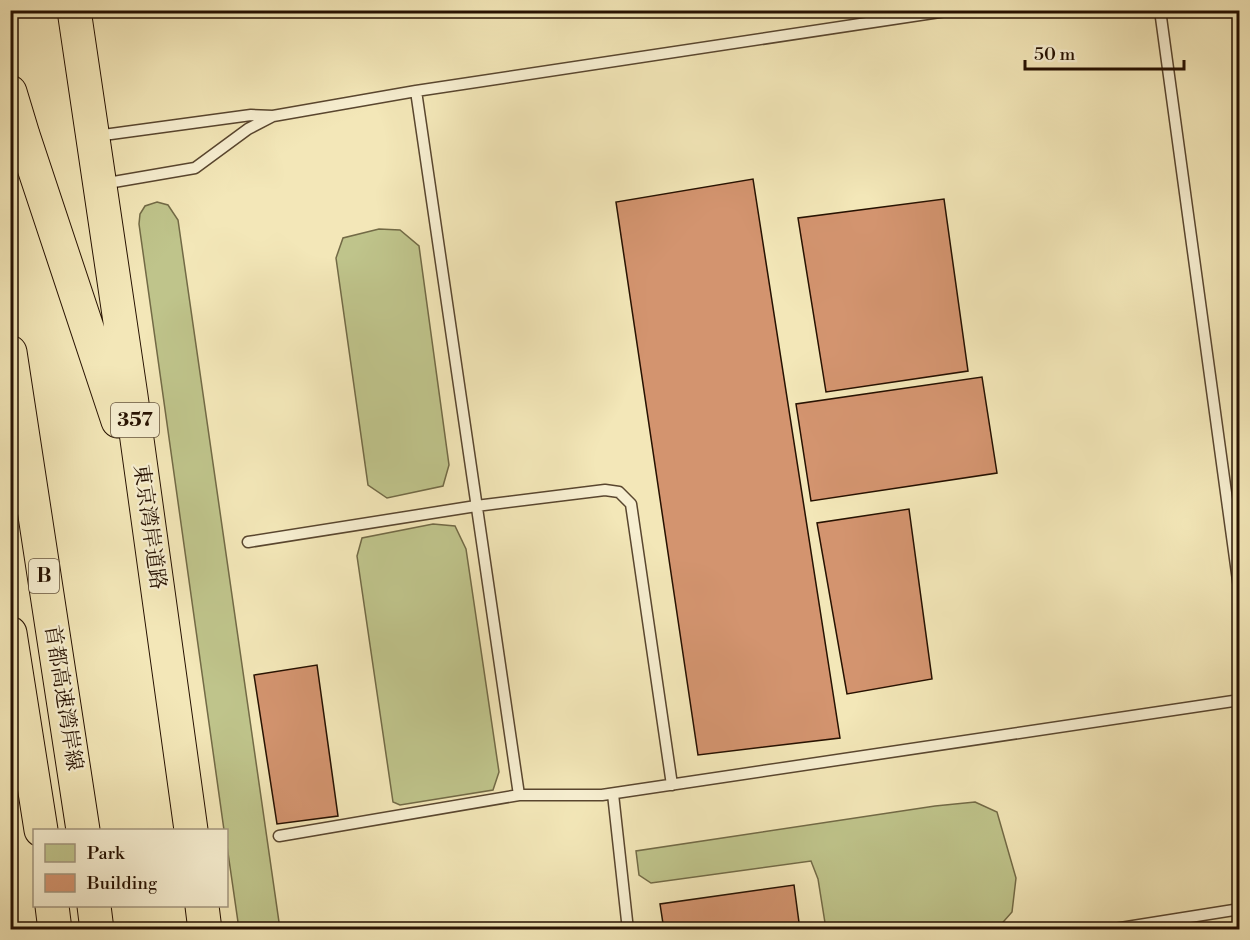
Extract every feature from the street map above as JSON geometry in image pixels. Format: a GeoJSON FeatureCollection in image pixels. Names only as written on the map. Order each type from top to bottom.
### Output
{"type":"FeatureCollection","features":[{"type":"Feature","properties":{"kind":"highway","name":"東京湾岸道路"},"geometry":{"type":"LineString","coordinates":[[74,10],[191,829]]}},
{"type":"Feature","properties":{"kind":"highway"},"geometry":{"type":"LineString","coordinates":[[10,92],[123,438],[166,652]]}},
{"type":"Feature","properties":{"kind":"highway","name":"首都高速湾岸線"},"geometry":{"type":"LineString","coordinates":[[10,352],[82,829]]}},
{"type":"Feature","properties":{"kind":"highway","name":"首都高速湾岸線"},"geometry":{"type":"LineString","coordinates":[[10,633],[41,829]]}},
{"type":"Feature","properties":{"kind":"highway"},"geometry":{"type":"LineString","coordinates":[[52,907],[56,930]]}},
{"type":"Feature","properties":{"kind":"highway"},"geometry":{"type":"LineString","coordinates":[[94,907],[97,930]]}},
{"type":"Feature","properties":{"kind":"highway"},"geometry":{"type":"LineString","coordinates":[[202,907],[205,930]]}},
{"type":"Feature","properties":{"kind":"lane"},"geometry":{"type":"LineString","coordinates":[[93,137],[251,115],[273,116],[416,91],[953,10]]}},
{"type":"Feature","properties":{"kind":"lane"},"geometry":{"type":"LineString","coordinates":[[1160,10],[1239,595]]}},
{"type":"Feature","properties":{"kind":"lane"},"geometry":{"type":"LineString","coordinates":[[416,91],[519,795]]}},
{"type":"Feature","properties":{"kind":"lane"},"geometry":{"type":"LineString","coordinates":[[100,184],[195,168],[248,129],[273,116]]}},
{"type":"Feature","properties":{"kind":"lane"},"geometry":{"type":"LineString","coordinates":[[248,542],[476,506],[605,490],[619,492],[631,504],[672,785]]}},
{"type":"Feature","properties":{"kind":"lane"},"geometry":{"type":"LineString","coordinates":[[279,836],[519,795],[613,794],[1239,700]]}},
{"type":"Feature","properties":{"kind":"lane"},"geometry":{"type":"LineString","coordinates":[[613,794],[628,930]]}},
{"type":"Feature","properties":{"kind":"lane"},"geometry":{"type":"LineString","coordinates":[[1108,930],[1239,909]]}},
{"type":"Feature","properties":{"kind":"green space"},"geometry":{"type":"Polygon","coordinates":[[[157,202],[168,205],[178,220],[280,929],[239,929],[228,853],[228,829],[224,829],[139,224],[140,214],[145,206],[157,202]]]}},
{"type":"Feature","properties":{"kind":"green space"},"geometry":{"type":"Polygon","coordinates":[[[379,229],[400,230],[419,246],[449,465],[443,486],[387,498],[368,485],[336,258],[343,238],[379,229]]]}},
{"type":"Feature","properties":{"kind":"green space"},"geometry":{"type":"Polygon","coordinates":[[[433,524],[455,526],[466,549],[499,772],[493,790],[400,805],[393,802],[357,556],[362,538],[433,524]]]}},
{"type":"Feature","properties":{"kind":"green space"},"geometry":{"type":"Polygon","coordinates":[[[975,802],[997,812],[1016,878],[1012,912],[997,929],[826,929],[818,879],[811,861],[651,883],[639,875],[636,851],[975,802]]]}},
{"type":"Feature","properties":{"kind":"building"},"geometry":{"type":"Polygon","coordinates":[[[753,179],[840,738],[698,755],[616,202],[753,179]]]}},
{"type":"Feature","properties":{"kind":"building"},"geometry":{"type":"Polygon","coordinates":[[[944,199],[968,371],[826,392],[798,218],[944,199]]]}},
{"type":"Feature","properties":{"kind":"building"},"geometry":{"type":"Polygon","coordinates":[[[982,377],[997,473],[811,501],[796,404],[982,377]]]}},
{"type":"Feature","properties":{"kind":"building"},"geometry":{"type":"Polygon","coordinates":[[[909,509],[932,679],[847,694],[817,523],[909,509]]]}},
{"type":"Feature","properties":{"kind":"building"},"geometry":{"type":"Polygon","coordinates":[[[317,665],[338,816],[277,824],[254,675],[317,665]]]}},
{"type":"Feature","properties":{"kind":"building"},"geometry":{"type":"Polygon","coordinates":[[[794,885],[800,930],[664,930],[660,904],[794,885]]]}}]}
